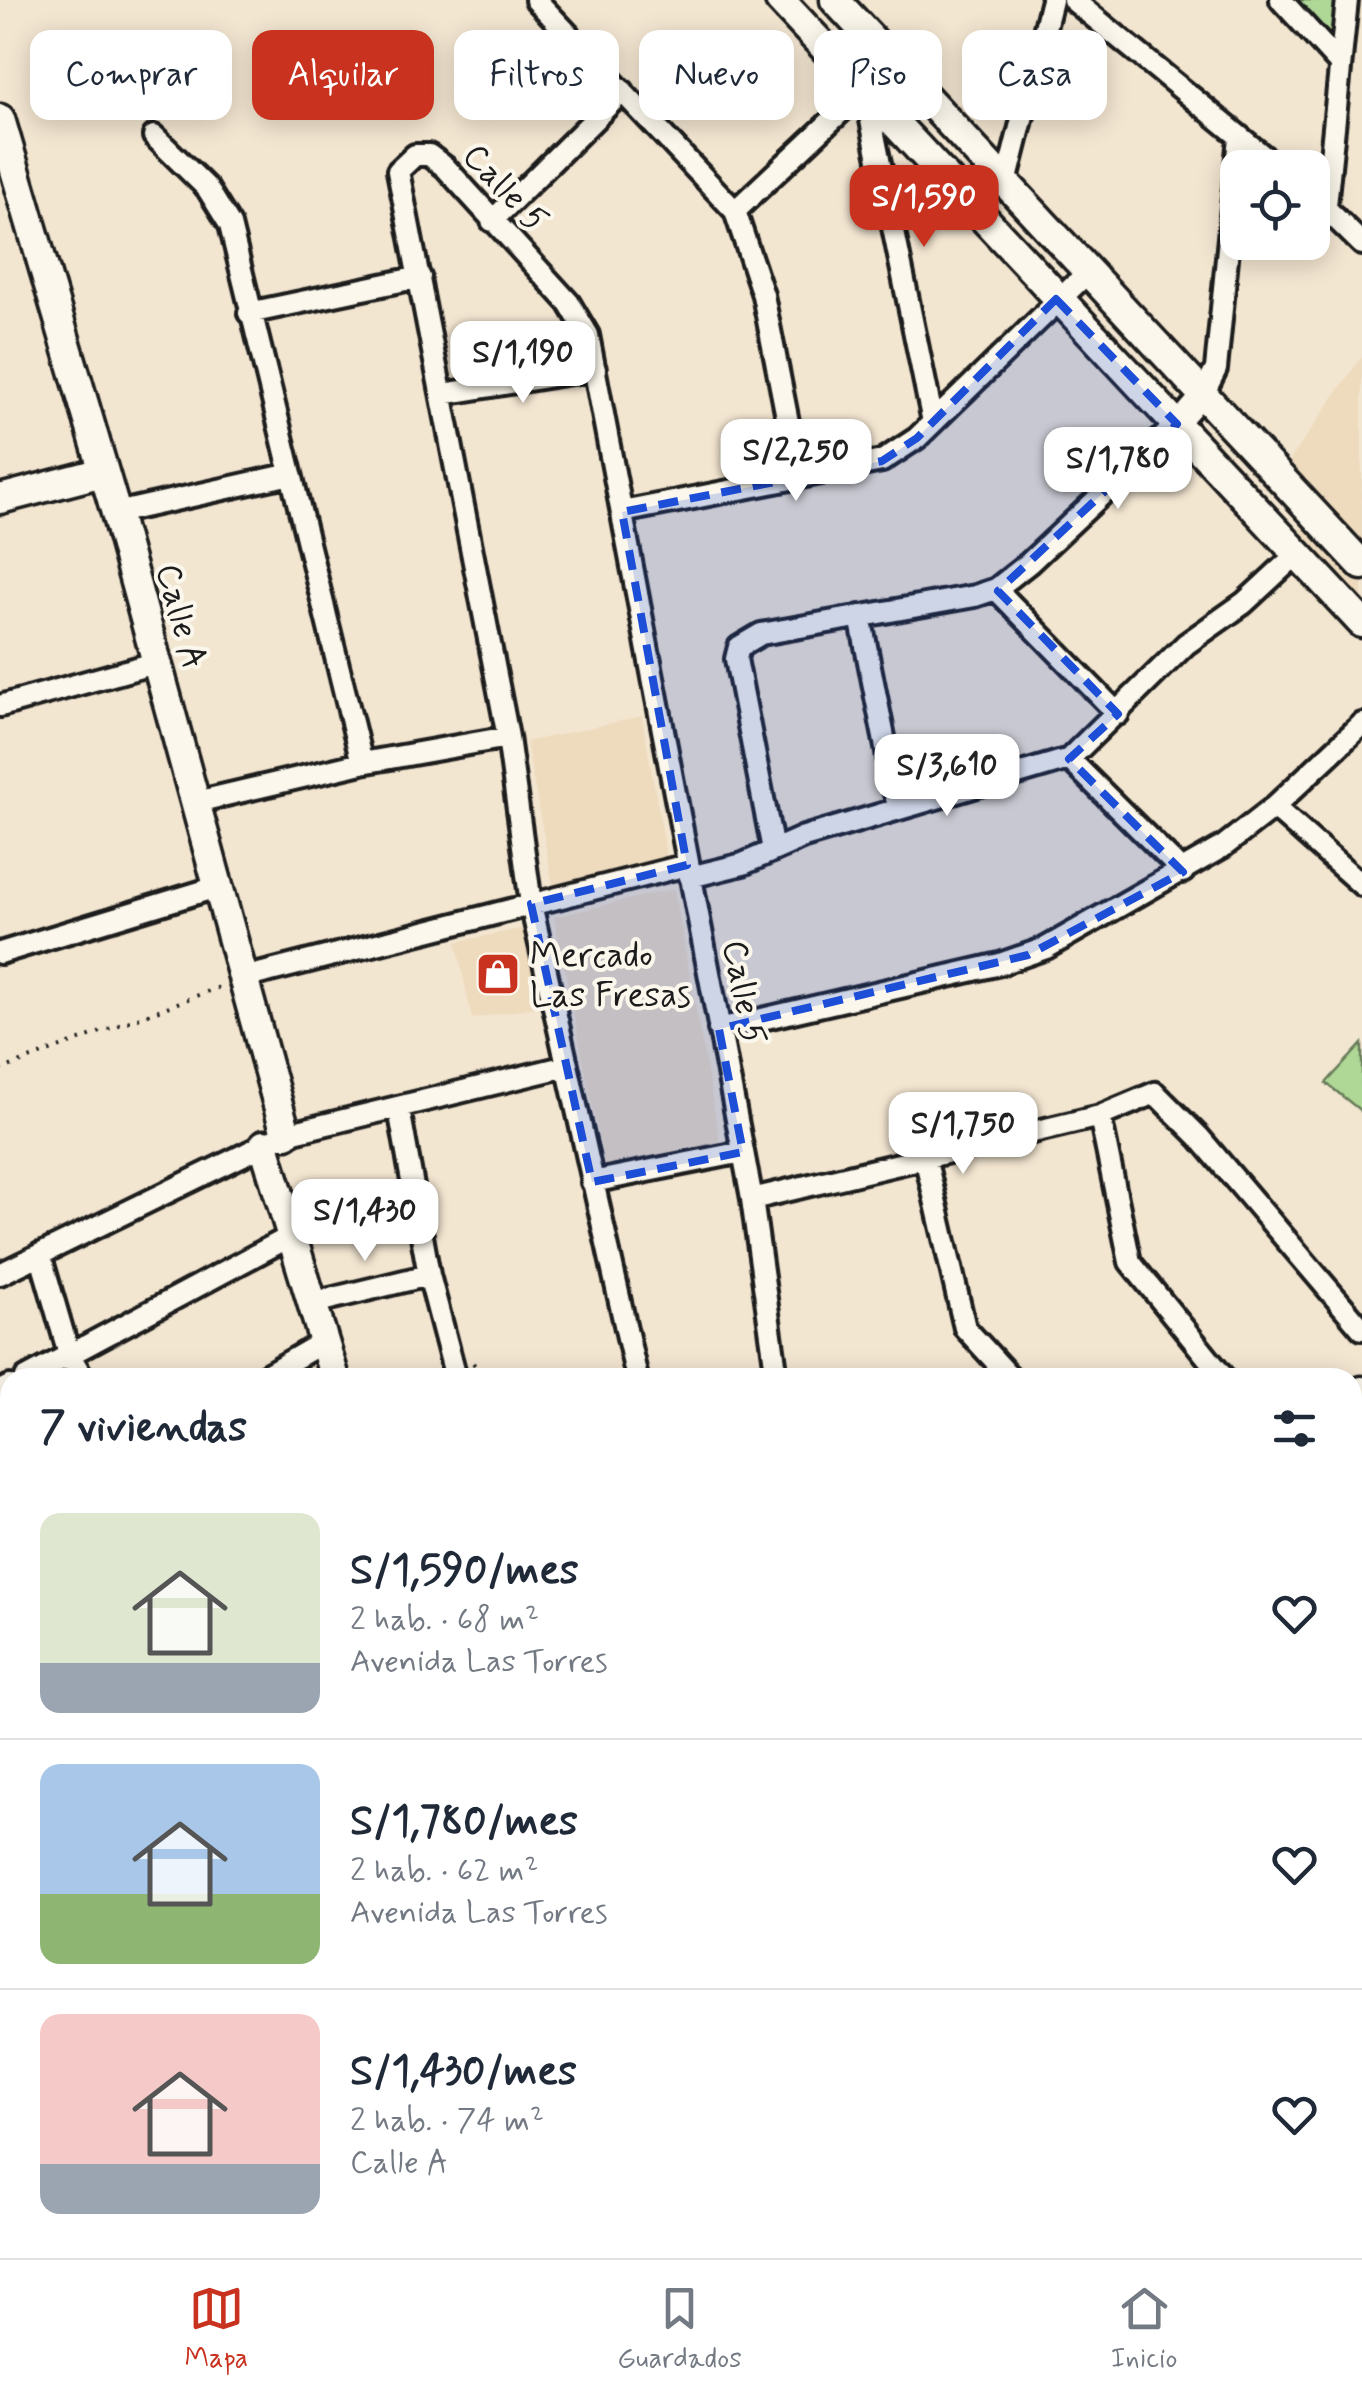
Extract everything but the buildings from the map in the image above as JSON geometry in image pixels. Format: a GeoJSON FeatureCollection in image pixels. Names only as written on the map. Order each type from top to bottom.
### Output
{"type":"FeatureCollection","features":[{"type":"Feature","properties":{"kind":"street"},"geometry":{"type":"LineString","coordinates":[[536,0],[735,211],[764,295],[799,478]]}},
{"type":"Feature","properties":{"kind":"street"},"geometry":{"type":"LineString","coordinates":[[780,0],[814,36]]}},
{"type":"Feature","properties":{"kind":"street"},"geometry":{"type":"LineString","coordinates":[[1006,183],[1052,0]]}},
{"type":"Feature","properties":{"kind":"street"},"geometry":{"type":"LineString","coordinates":[[1073,0],[1256,150]]}},
{"type":"Feature","properties":{"kind":"street"},"geometry":{"type":"LineString","coordinates":[[1281,0],[1339,63]]}},
{"type":"Feature","properties":{"kind":"street"},"geometry":{"type":"LineString","coordinates":[[1326,150],[1347,0]]}},
{"type":"Feature","properties":{"kind":"street"},"geometry":{"type":"LineString","coordinates":[[845,6],[1362,565]]}},
{"type":"Feature","properties":{"kind":"street"},"geometry":{"type":"LineString","coordinates":[[492,220],[623,91]]}},
{"type":"Feature","properties":{"kind":"street","name":"Calle A"},"geometry":{"type":"LineString","coordinates":[[0,118],[220,886],[244,978],[293,1236],[333,1368]]}},
{"type":"Feature","properties":{"kind":"street"},"geometry":{"type":"LineString","coordinates":[[735,211],[832,120]]}},
{"type":"Feature","properties":{"kind":"street"},"geometry":{"type":"LineString","coordinates":[[871,120],[933,422]]}},
{"type":"Feature","properties":{"kind":"street"},"geometry":{"type":"LineString","coordinates":[[893,120],[1056,299],[1362,622]]}},
{"type":"Feature","properties":{"kind":"street"},"geometry":{"type":"LineString","coordinates":[[154,136],[207,188],[224,213],[362,763]]}},
{"type":"Feature","properties":{"kind":"street"},"geometry":{"type":"LineString","coordinates":[[773,850],[736,659],[739,647],[761,634],[996,589],[1030,563],[1177,424],[1204,394],[1216,369],[1239,136]]}},
{"type":"Feature","properties":{"kind":"street","name":"Calle 5"},"geometry":{"type":"LineString","coordinates":[[634,1368],[531,904],[508,737],[420,276],[397,179],[406,159],[421,154],[437,159],[569,303],[588,335],[752,1199],[776,1368]]}},
{"type":"Feature","properties":{"kind":"street"},"geometry":{"type":"LineString","coordinates":[[1330,212],[1362,244]]}},
{"type":"Feature","properties":{"kind":"street"},"geometry":{"type":"LineString","coordinates":[[622,512],[882,461],[907,447],[1089,271]]}},
{"type":"Feature","properties":{"kind":"street"},"geometry":{"type":"LineString","coordinates":[[249,313],[420,276]]}},
{"type":"Feature","properties":{"kind":"street"},"geometry":{"type":"LineString","coordinates":[[443,394],[595,369]]}},
{"type":"Feature","properties":{"kind":"street"},"geometry":{"type":"LineString","coordinates":[[0,498],[104,472]]}},
{"type":"Feature","properties":{"kind":"street"},"geometry":{"type":"LineString","coordinates":[[116,513],[291,474]]}},
{"type":"Feature","properties":{"kind":"street"},"geometry":{"type":"LineString","coordinates":[[244,978],[531,904],[742,864],[898,808],[1069,759],[1186,644],[1258,592],[1298,553]]}},
{"type":"Feature","properties":{"kind":"street"},"geometry":{"type":"LineString","coordinates":[[996,589],[1118,714]]}},
{"type":"Feature","properties":{"kind":"street"},"geometry":{"type":"LineString","coordinates":[[860,616],[898,808]]}},
{"type":"Feature","properties":{"kind":"street"},"geometry":{"type":"LineString","coordinates":[[0,706],[156,664]]}},
{"type":"Feature","properties":{"kind":"street"},"geometry":{"type":"LineString","coordinates":[[719,1029],[1014,960],[1075,933],[1183,872],[1274,807],[1362,724]]}},
{"type":"Feature","properties":{"kind":"street"},"geometry":{"type":"LineString","coordinates":[[196,802],[362,763],[508,737]]}},
{"type":"Feature","properties":{"kind":"street"},"geometry":{"type":"LineString","coordinates":[[1069,759],[1183,872]]}},
{"type":"Feature","properties":{"kind":"street"},"geometry":{"type":"LineString","coordinates":[[1274,807],[1362,886]]}},
{"type":"Feature","properties":{"kind":"street"},"geometry":{"type":"LineString","coordinates":[[0,953],[220,886]]}},
{"type":"Feature","properties":{"kind":"street"},"geometry":{"type":"LineString","coordinates":[[0,1274],[275,1139],[568,1066]]}},
{"type":"Feature","properties":{"kind":"street"},"geometry":{"type":"LineString","coordinates":[[752,1199],[926,1161],[1100,1116],[1154,1093],[1199,1137],[1362,1329]]}},
{"type":"Feature","properties":{"kind":"street"},"geometry":{"type":"LineString","coordinates":[[399,1109],[429,1274],[453,1368]]}},
{"type":"Feature","properties":{"kind":"street"},"geometry":{"type":"LineString","coordinates":[[1100,1116],[1130,1262],[1216,1368]]}},
{"type":"Feature","properties":{"kind":"street"},"geometry":{"type":"LineString","coordinates":[[592,1182],[742,1152]]}},
{"type":"Feature","properties":{"kind":"street"},"geometry":{"type":"LineString","coordinates":[[926,1161],[965,1328],[1002,1368]]}},
{"type":"Feature","properties":{"kind":"street"},"geometry":{"type":"LineString","coordinates":[[44,1368],[293,1236]]}},
{"type":"Feature","properties":{"kind":"street"},"geometry":{"type":"LineString","coordinates":[[40,1254],[78,1368]]}},
{"type":"Feature","properties":{"kind":"street"},"geometry":{"type":"LineString","coordinates":[[313,1302],[429,1274]]}},
{"type":"Feature","properties":{"kind":"street"},"geometry":{"type":"LineString","coordinates":[[278,1368],[324,1340]]}},
{"type":"Feature","properties":{"kind":"path"},"geometry":{"type":"LineString","coordinates":[[0,1070],[244,978]]}},
{"type":"Feature","properties":{"kind":"highlighted area"},"geometry":{"type":"Polygon","coordinates":[[[1056,299],[1177,424],[998,591],[1118,714],[1069,759],[1183,872],[1028,955],[719,1029],[743,1152],[592,1182],[531,904],[687,865],[622,512],[882,461],[917,438],[1056,299]]]}},
{"type":"Feature","properties":{"kind":"shaded area"},"geometry":{"type":"Polygon","coordinates":[[[1362,356],[1362,599],[1302,535],[1290,460],[1362,356]]]}},
{"type":"Feature","properties":{"kind":"shaded area"},"geometry":{"type":"Polygon","coordinates":[[[642,716],[667,858],[553,886],[526,742],[642,716]]]}},
{"type":"Feature","properties":{"kind":"shaded area"},"geometry":{"type":"Polygon","coordinates":[[[674,889],[722,1154],[606,1173],[554,917],[674,889]]]}},
{"type":"Feature","properties":{"kind":"shaded area","name":"Mercado Las Fresas"},"geometry":{"type":"Polygon","coordinates":[[[524,928],[539,1006],[472,1019],[456,942],[524,928]]]}},
{"type":"Feature","properties":{"kind":"green space"},"geometry":{"type":"Polygon","coordinates":[[[1291,0],[1336,0],[1331,45],[1291,0]]]}},
{"type":"Feature","properties":{"kind":"green space"},"geometry":{"type":"Polygon","coordinates":[[[1362,1044],[1362,1112],[1326,1083],[1362,1044]]]}},
{"type":"Feature","properties":{"kind":"place","name":"Mercado Las Fresas"},"geometry":{"type":"Point","coordinates":[498,974]}}]}
